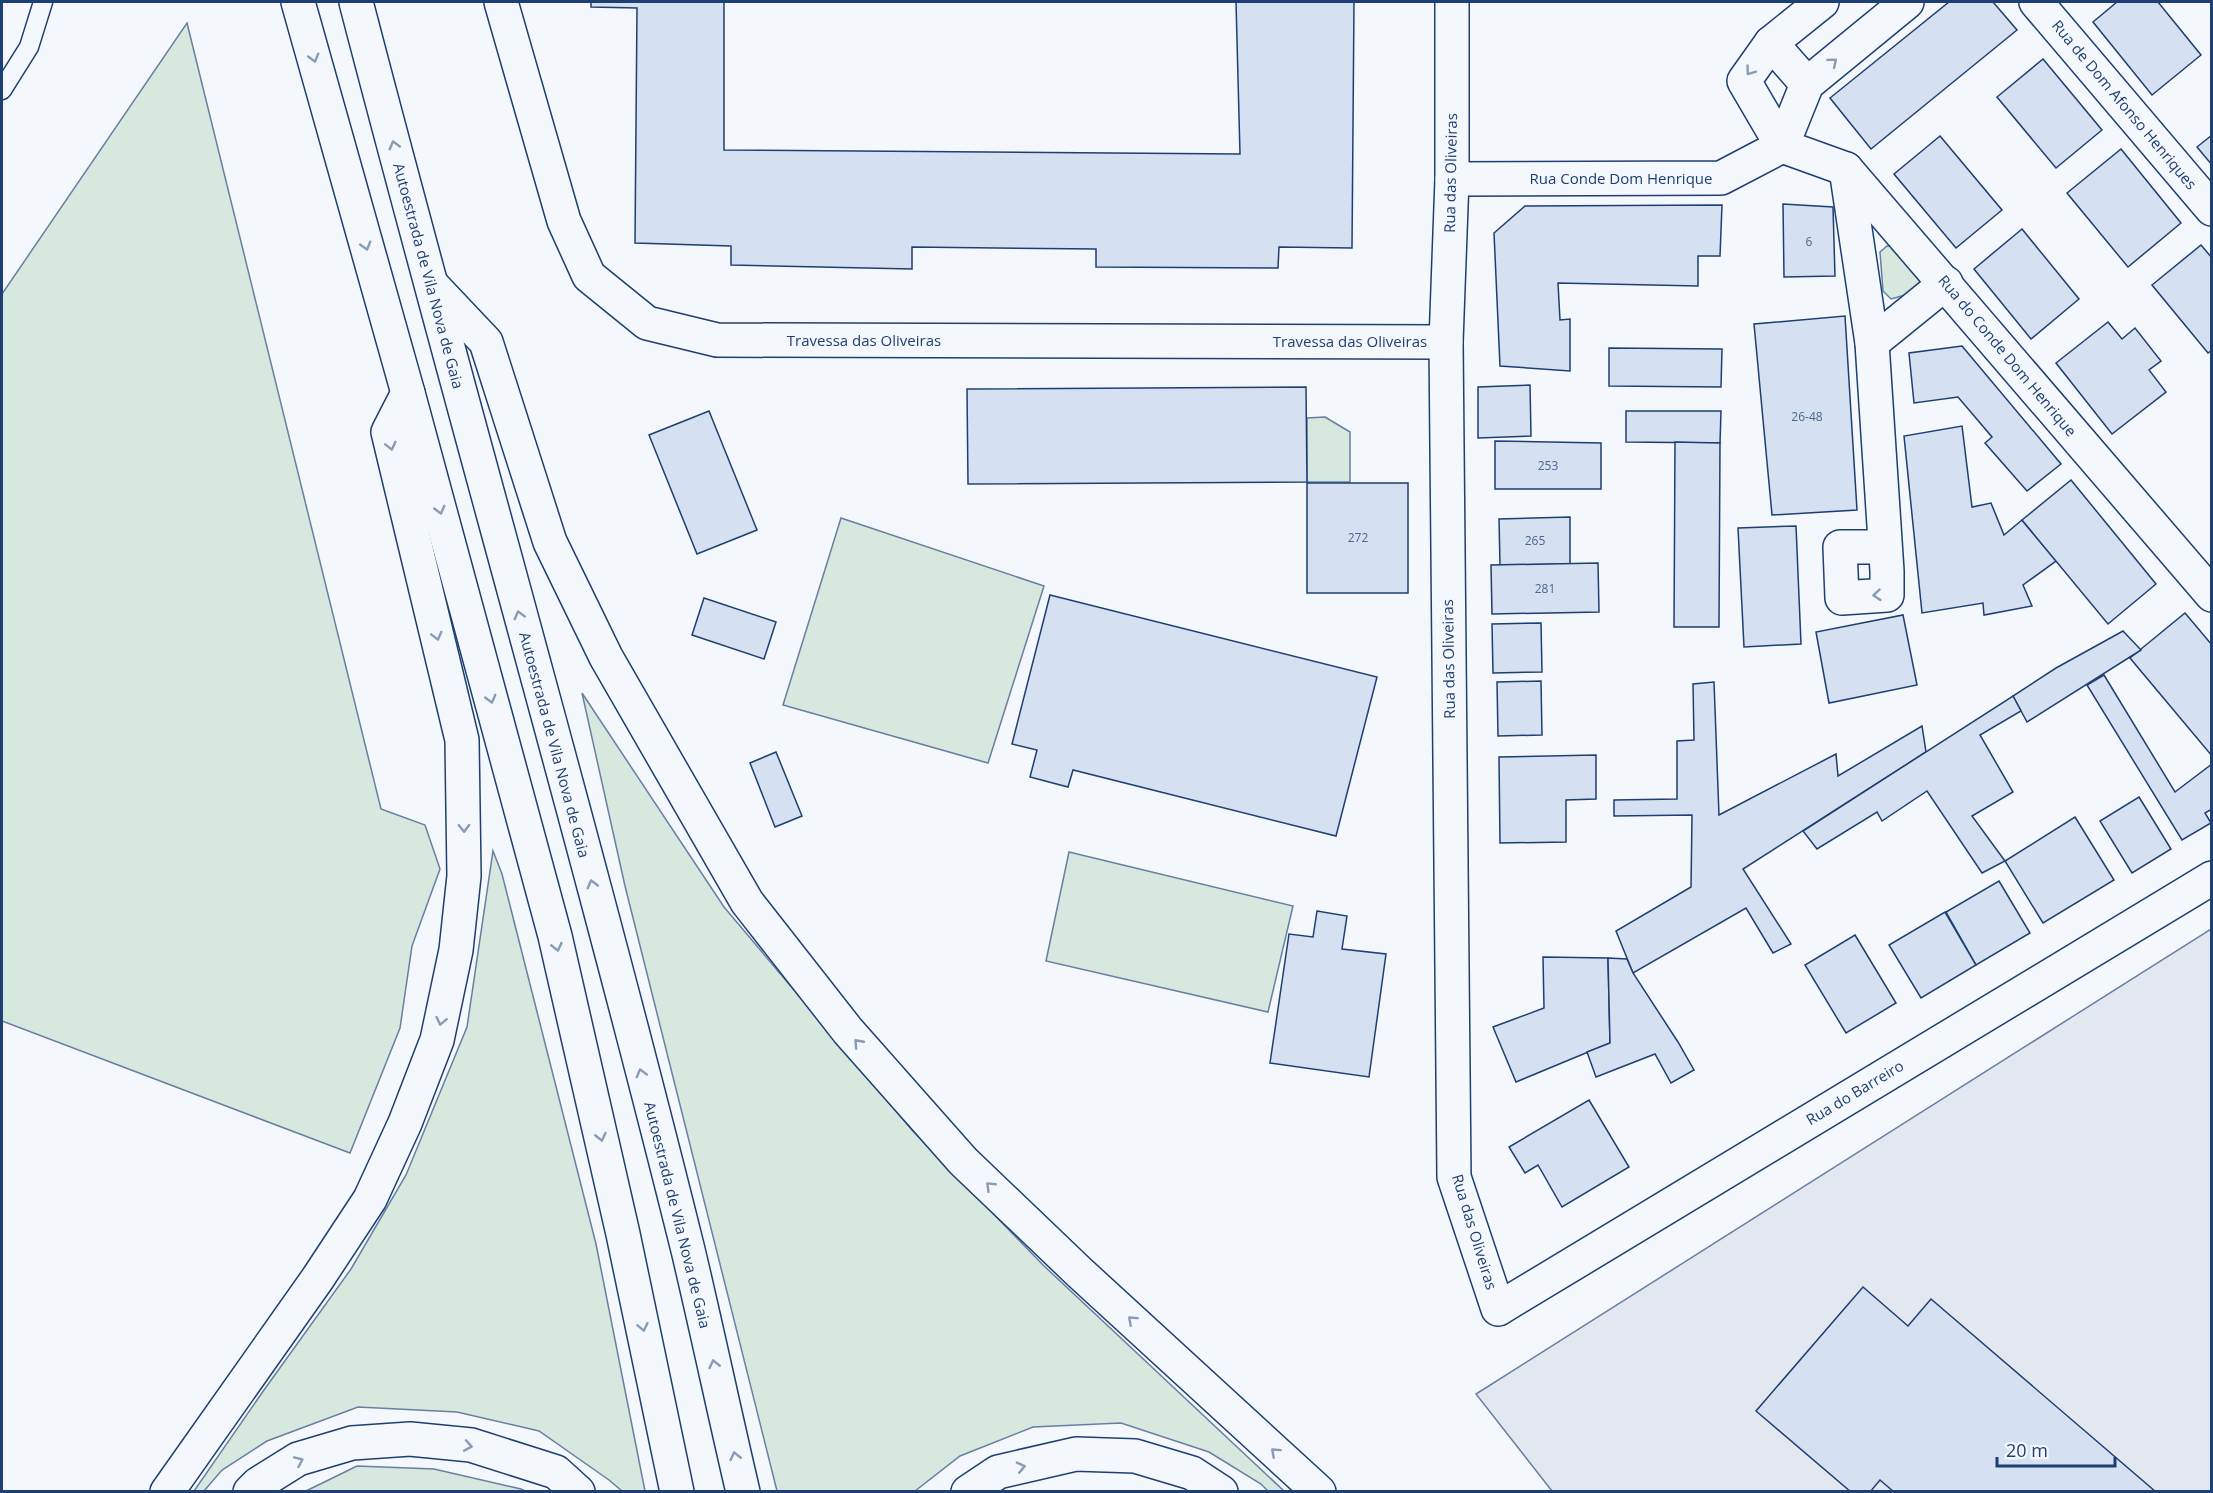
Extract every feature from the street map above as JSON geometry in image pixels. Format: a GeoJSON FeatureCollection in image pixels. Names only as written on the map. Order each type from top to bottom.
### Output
{"type":"FeatureCollection","features":[{"type":"Feature","properties":{"kind":"main road"},"geometry":{"type":"LineString","coordinates":[[298,2],[408,393],[555,936],[623,1234],[677,1491]]}},
{"type":"Feature","properties":{"kind":"main road","name":"Autoestrada de Vila Nova de Gaia"},"geometry":{"type":"LineString","coordinates":[[356,2],[679,1218],[743,1491]]}},
{"type":"Feature","properties":{"kind":"main road","name":"Travessa das Oliveiras"},"geometry":{"type":"LineString","coordinates":[[501,2],[564,221],[589,276],[647,323],[717,340],[1446,342]]}},
{"type":"Feature","properties":{"kind":"main road","name":"Rua das Oliveiras"},"geometry":{"type":"LineString","coordinates":[[1452,2],[1452,179],[1446,342],[1454,1177],[1498,1309]]}},
{"type":"Feature","properties":{"kind":"main road"},"geometry":{"type":"LineString","coordinates":[[1782,146],[1743,81],[1771,43],[1822,2]]}},
{"type":"Feature","properties":{"kind":"main road"},"geometry":{"type":"LineString","coordinates":[[1782,146],[1807,84],[1907,2]]}},
{"type":"Feature","properties":{"kind":"main road","name":"Rua de Dom Afonso Henriques"},"geometry":{"type":"LineString","coordinates":[[2036,2],[2211,209]]}},
{"type":"Feature","properties":{"kind":"main road"},"geometry":{"type":"LineString","coordinates":[[1771,43],[1807,84]]}},
{"type":"Feature","properties":{"kind":"main road","name":"Rua Conde Dom Henrique"},"geometry":{"type":"LineString","coordinates":[[1452,179],[1721,178],[1782,146]]}},
{"type":"Feature","properties":{"kind":"main road","name":"Rua do Conde Dom Henrique"},"geometry":{"type":"LineString","coordinates":[[1782,146],[1846,169],[2211,595]]}},
{"type":"Feature","properties":{"kind":"main road"},"geometry":{"type":"LineString","coordinates":[[1846,169],[1872,343],[1885,547]]}},
{"type":"Feature","properties":{"kind":"main road"},"geometry":{"type":"LineString","coordinates":[[429,283],[486,342],[550,542],[606,657],[747,902],[848,1031],[963,1161],[1077,1271],[1318,1491]]}},
{"type":"Feature","properties":{"kind":"main road"},"geometry":{"type":"LineString","coordinates":[[1872,343],[1946,283]]}},
{"type":"Feature","properties":{"kind":"main road"},"geometry":{"type":"LineString","coordinates":[[167,1491],[318,1278],[370,1199],[405,1124],[437,1040],[456,950],[464,876],[462,740],[388,432],[408,393]]}},
{"type":"Feature","properties":{"kind":"main road","name":"Rua do Barreiro"},"geometry":{"type":"LineString","coordinates":[[1498,1309],[2211,878]]}},
{"type":"Feature","properties":{"kind":"main road"},"geometry":{"type":"LineString","coordinates":[[250,1491],[298,1460],[352,1443],[410,1439],[471,1445],[556,1472],[578,1491]]}},
{"type":"Feature","properties":{"kind":"main road"},"geometry":{"type":"LineString","coordinates":[[968,1491],[998,1472],[1076,1454],[1135,1456],[1192,1473],[1221,1491]]}},
{"type":"Feature","properties":{"kind":"lane"},"geometry":{"type":"LineString","coordinates":[[2,90],[29,47],[43,2]]}},
{"type":"Feature","properties":{"kind":"shaded area"},"geometry":{"type":"Polygon","coordinates":[[[187,23],[381,809],[425,825],[440,869],[412,946],[400,1028],[350,1153],[2,1021],[2,294],[187,23]]]}},
{"type":"Feature","properties":{"kind":"shaded area"},"geometry":{"type":"Polygon","coordinates":[[[1887,246],[1894,246],[1920,278],[1920,286],[1912,293],[1891,299],[1883,291],[1880,252],[1887,246]]]}},
{"type":"Feature","properties":{"kind":"shaded area"},"geometry":{"type":"Polygon","coordinates":[[[1325,417],[1350,432],[1350,482],[1307,482],[1307,418],[1325,417]]]}},
{"type":"Feature","properties":{"kind":"shaded area"},"geometry":{"type":"Polygon","coordinates":[[[841,518],[1044,586],[988,763],[783,705],[841,518]]]}},
{"type":"Feature","properties":{"kind":"shaded area"},"geometry":{"type":"Polygon","coordinates":[[[582,693],[724,907],[912,1130],[1043,1265],[1284,1491],[1268,1491],[1261,1484],[1209,1452],[1121,1423],[1033,1427],[960,1456],[915,1491],[777,1491],[625,886],[582,693]]]}},
{"type":"Feature","properties":{"kind":"shaded area"},"geometry":{"type":"Polygon","coordinates":[[[493,851],[502,874],[596,1244],[645,1491],[622,1491],[539,1431],[457,1412],[358,1407],[267,1441],[222,1470],[204,1491],[194,1491],[351,1269],[406,1175],[467,1027],[493,851]]]}},
{"type":"Feature","properties":{"kind":"shaded area"},"geometry":{"type":"Polygon","coordinates":[[[1069,852],[1293,906],[1268,1012],[1046,961],[1069,852]]]}},
{"type":"Feature","properties":{"kind":"shaded area"},"geometry":{"type":"Polygon","coordinates":[[[2211,929],[2211,1491],[1552,1491],[1476,1394],[2211,929]]]}},
{"type":"Feature","properties":{"kind":"shaded area"},"geometry":{"type":"Polygon","coordinates":[[[357,1466],[434,1469],[525,1491],[306,1491],[357,1466]]]}},
{"type":"Feature","properties":{"kind":"building"},"geometry":{"type":"Polygon","coordinates":[[[591,2],[724,2],[724,150],[1240,154],[1236,2],[1354,2],[1352,248],[1279,247],[1278,268],[1096,267],[1096,249],[912,247],[912,269],[731,265],[731,246],[635,243],[637,8],[591,7],[591,2]]]}},
{"type":"Feature","properties":{"kind":"building"},"geometry":{"type":"Polygon","coordinates":[[[1949,2],[1993,2],[2017,30],[1871,149],[1830,98],[1949,2]]]}},
{"type":"Feature","properties":{"kind":"building"},"geometry":{"type":"Polygon","coordinates":[[[2117,2],[2158,2],[2201,55],[2152,95],[2093,22],[2117,2]]]}},
{"type":"Feature","properties":{"kind":"building"},"geometry":{"type":"Polygon","coordinates":[[[2043,59],[2102,130],[2056,168],[1997,97],[2043,59]]]}},
{"type":"Feature","properties":{"kind":"building"},"geometry":{"type":"Polygon","coordinates":[[[2212,135],[2212,165],[2197,147],[2212,135]]]}},
{"type":"Feature","properties":{"kind":"building"},"geometry":{"type":"Polygon","coordinates":[[[1940,136],[2002,210],[1956,248],[1894,174],[1940,136]]]}},
{"type":"Feature","properties":{"kind":"building"},"geometry":{"type":"Polygon","coordinates":[[[2121,149],[2181,223],[2128,267],[2067,193],[2121,149]]]}},
{"type":"Feature","properties":{"kind":"building"},"geometry":{"type":"Polygon","coordinates":[[[1783,204],[1833,207],[1835,276],[1784,277],[1783,204]]]}},
{"type":"Feature","properties":{"kind":"building"},"geometry":{"type":"Polygon","coordinates":[[[1722,205],[1720,256],[1698,256],[1698,286],[1558,283],[1560,320],[1570,319],[1570,371],[1500,366],[1494,233],[1525,206],[1722,205]]]}},
{"type":"Feature","properties":{"kind":"building"},"geometry":{"type":"Polygon","coordinates":[[[2022,229],[2079,299],[2031,339],[1974,269],[2022,229]]]}},
{"type":"Feature","properties":{"kind":"building"},"geometry":{"type":"Polygon","coordinates":[[[2201,245],[2212,258],[2212,350],[2208,353],[2152,285],[2201,245]]]}},
{"type":"Feature","properties":{"kind":"building"},"geometry":{"type":"Polygon","coordinates":[[[1845,316],[1857,510],[1772,515],[1754,324],[1845,316]]]}},
{"type":"Feature","properties":{"kind":"building"},"geometry":{"type":"Polygon","coordinates":[[[2108,322],[2122,339],[2135,328],[2161,361],[2149,370],[2166,392],[2112,434],[2056,363],[2108,322]]]}},
{"type":"Feature","properties":{"kind":"building"},"geometry":{"type":"Polygon","coordinates":[[[1962,346],[2061,464],[2027,491],[1985,443],[1992,437],[1958,397],[1914,403],[1909,353],[1962,346]]]}},
{"type":"Feature","properties":{"kind":"building"},"geometry":{"type":"Polygon","coordinates":[[[1609,348],[1722,349],[1721,387],[1609,386],[1609,348]]]}},
{"type":"Feature","properties":{"kind":"building"},"geometry":{"type":"Polygon","coordinates":[[[1530,385],[1531,436],[1478,438],[1478,387],[1530,385]]]}},
{"type":"Feature","properties":{"kind":"building"},"geometry":{"type":"Polygon","coordinates":[[[1306,387],[1307,482],[968,484],[967,389],[1306,387]]]}},
{"type":"Feature","properties":{"kind":"building"},"geometry":{"type":"Polygon","coordinates":[[[709,411],[757,530],[697,554],[649,435],[709,411]]]}},
{"type":"Feature","properties":{"kind":"building"},"geometry":{"type":"Polygon","coordinates":[[[1626,411],[1721,411],[1720,443],[1626,442],[1626,411]]]}},
{"type":"Feature","properties":{"kind":"building"},"geometry":{"type":"Polygon","coordinates":[[[1962,426],[1972,507],[1991,503],[2004,535],[2022,520],[2056,561],[2023,585],[2032,606],[1984,615],[1983,603],[1922,613],[1904,436],[1962,426]]]}},
{"type":"Feature","properties":{"kind":"building"},"geometry":{"type":"Polygon","coordinates":[[[1495,441],[1601,443],[1601,489],[1495,489],[1495,441]]]}},
{"type":"Feature","properties":{"kind":"building"},"geometry":{"type":"Polygon","coordinates":[[[1675,442],[1720,443],[1719,627],[1674,627],[1675,442]]]}},
{"type":"Feature","properties":{"kind":"building"},"geometry":{"type":"Polygon","coordinates":[[[2071,480],[2156,584],[2108,624],[2022,520],[2071,480]]]}},
{"type":"Feature","properties":{"kind":"building"},"geometry":{"type":"Polygon","coordinates":[[[1307,483],[1408,483],[1408,593],[1307,593],[1307,483]]]}},
{"type":"Feature","properties":{"kind":"building"},"geometry":{"type":"Polygon","coordinates":[[[1570,517],[1570,564],[1500,565],[1499,519],[1570,517]]]}},
{"type":"Feature","properties":{"kind":"building"},"geometry":{"type":"Polygon","coordinates":[[[1796,526],[1801,644],[1744,647],[1738,528],[1796,526]]]}},
{"type":"Feature","properties":{"kind":"building"},"geometry":{"type":"Polygon","coordinates":[[[1598,563],[1599,612],[1492,614],[1491,565],[1598,563]]]}},
{"type":"Feature","properties":{"kind":"building"},"geometry":{"type":"Polygon","coordinates":[[[1050,595],[1377,677],[1336,836],[1073,770],[1068,787],[1030,777],[1037,750],[1012,744],[1050,595]]]}},
{"type":"Feature","properties":{"kind":"building"},"geometry":{"type":"Polygon","coordinates":[[[704,598],[776,622],[764,659],[692,635],[704,598]]]}},
{"type":"Feature","properties":{"kind":"building"},"geometry":{"type":"Polygon","coordinates":[[[2185,613],[2212,645],[2212,756],[2130,658],[2185,613]]]}},
{"type":"Feature","properties":{"kind":"building"},"geometry":{"type":"Polygon","coordinates":[[[1903,615],[1917,685],[1829,703],[1816,632],[1903,615]]]}},
{"type":"Feature","properties":{"kind":"building"},"geometry":{"type":"Polygon","coordinates":[[[1541,623],[1542,672],[1493,673],[1492,624],[1541,623]]]}},
{"type":"Feature","properties":{"kind":"building"},"geometry":{"type":"Polygon","coordinates":[[[2123,631],[2141,650],[2027,722],[2013,696],[2056,668],[2123,631]]]}},
{"type":"Feature","properties":{"kind":"building"},"geometry":{"type":"Polygon","coordinates":[[[2104,675],[2175,792],[2212,764],[2212,809],[2205,813],[2211,823],[2182,840],[2087,685],[2104,675]]]}},
{"type":"Feature","properties":{"kind":"building"},"geometry":{"type":"Polygon","coordinates":[[[1541,681],[1542,735],[1498,736],[1497,682],[1541,681]]]}},
{"type":"Feature","properties":{"kind":"building"},"geometry":{"type":"Polygon","coordinates":[[[1714,682],[1719,815],[1836,754],[1838,776],[1922,726],[1926,752],[1743,869],[1791,944],[1773,953],[1746,908],[1633,973],[1616,931],[1691,887],[1692,815],[1614,816],[1614,800],[1677,799],[1677,741],[1694,740],[1693,684],[1714,682]]]}},
{"type":"Feature","properties":{"kind":"building"},"geometry":{"type":"Polygon","coordinates":[[[2013,696],[2021,711],[1980,735],[2013,792],[1972,816],[2005,861],[1982,873],[1927,791],[1882,821],[1877,812],[1817,849],[1803,831],[2013,696]]]}},
{"type":"Feature","properties":{"kind":"building"},"geometry":{"type":"Polygon","coordinates":[[[776,752],[802,816],[775,827],[750,763],[776,752]]]}},
{"type":"Feature","properties":{"kind":"building"},"geometry":{"type":"Polygon","coordinates":[[[1596,755],[1596,799],[1566,800],[1566,842],[1500,843],[1499,757],[1596,755]]]}},
{"type":"Feature","properties":{"kind":"building"},"geometry":{"type":"Polygon","coordinates":[[[2139,797],[2171,849],[2132,873],[2100,821],[2139,797]]]}},
{"type":"Feature","properties":{"kind":"building"},"geometry":{"type":"Polygon","coordinates":[[[2075,817],[2114,880],[2043,923],[2005,861],[2075,817]]]}},
{"type":"Feature","properties":{"kind":"building"},"geometry":{"type":"Polygon","coordinates":[[[1999,881],[2030,933],[1976,965],[1946,912],[1999,881]]]}},
{"type":"Feature","properties":{"kind":"building"},"geometry":{"type":"Polygon","coordinates":[[[1317,911],[1347,916],[1342,949],[1386,954],[1369,1077],[1270,1063],[1289,934],[1313,937],[1317,911]]]}},
{"type":"Feature","properties":{"kind":"building"},"geometry":{"type":"Polygon","coordinates":[[[1945,912],[1976,965],[1921,998],[1889,945],[1945,912]]]}},
{"type":"Feature","properties":{"kind":"building"},"geometry":{"type":"Polygon","coordinates":[[[1855,935],[1896,1003],[1846,1033],[1805,965],[1855,935]]]}},
{"type":"Feature","properties":{"kind":"building"},"geometry":{"type":"Polygon","coordinates":[[[1543,957],[1608,958],[1610,1043],[1516,1082],[1493,1027],[1544,1008],[1543,957]]]}},
{"type":"Feature","properties":{"kind":"building"},"geometry":{"type":"Polygon","coordinates":[[[1608,958],[1627,959],[1633,973],[1694,1070],[1671,1083],[1655,1054],[1596,1077],[1587,1052],[1610,1043],[1608,958]]]}},
{"type":"Feature","properties":{"kind":"building"},"geometry":{"type":"Polygon","coordinates":[[[1589,1100],[1629,1167],[1562,1207],[1538,1165],[1525,1173],[1509,1147],[1589,1100]]]}},
{"type":"Feature","properties":{"kind":"building"},"geometry":{"type":"Polygon","coordinates":[[[1863,1287],[1908,1326],[1931,1299],[2156,1492],[1894,1492],[1880,1480],[1870,1492],[1851,1492],[1756,1411],[1863,1287]]]}}]}
